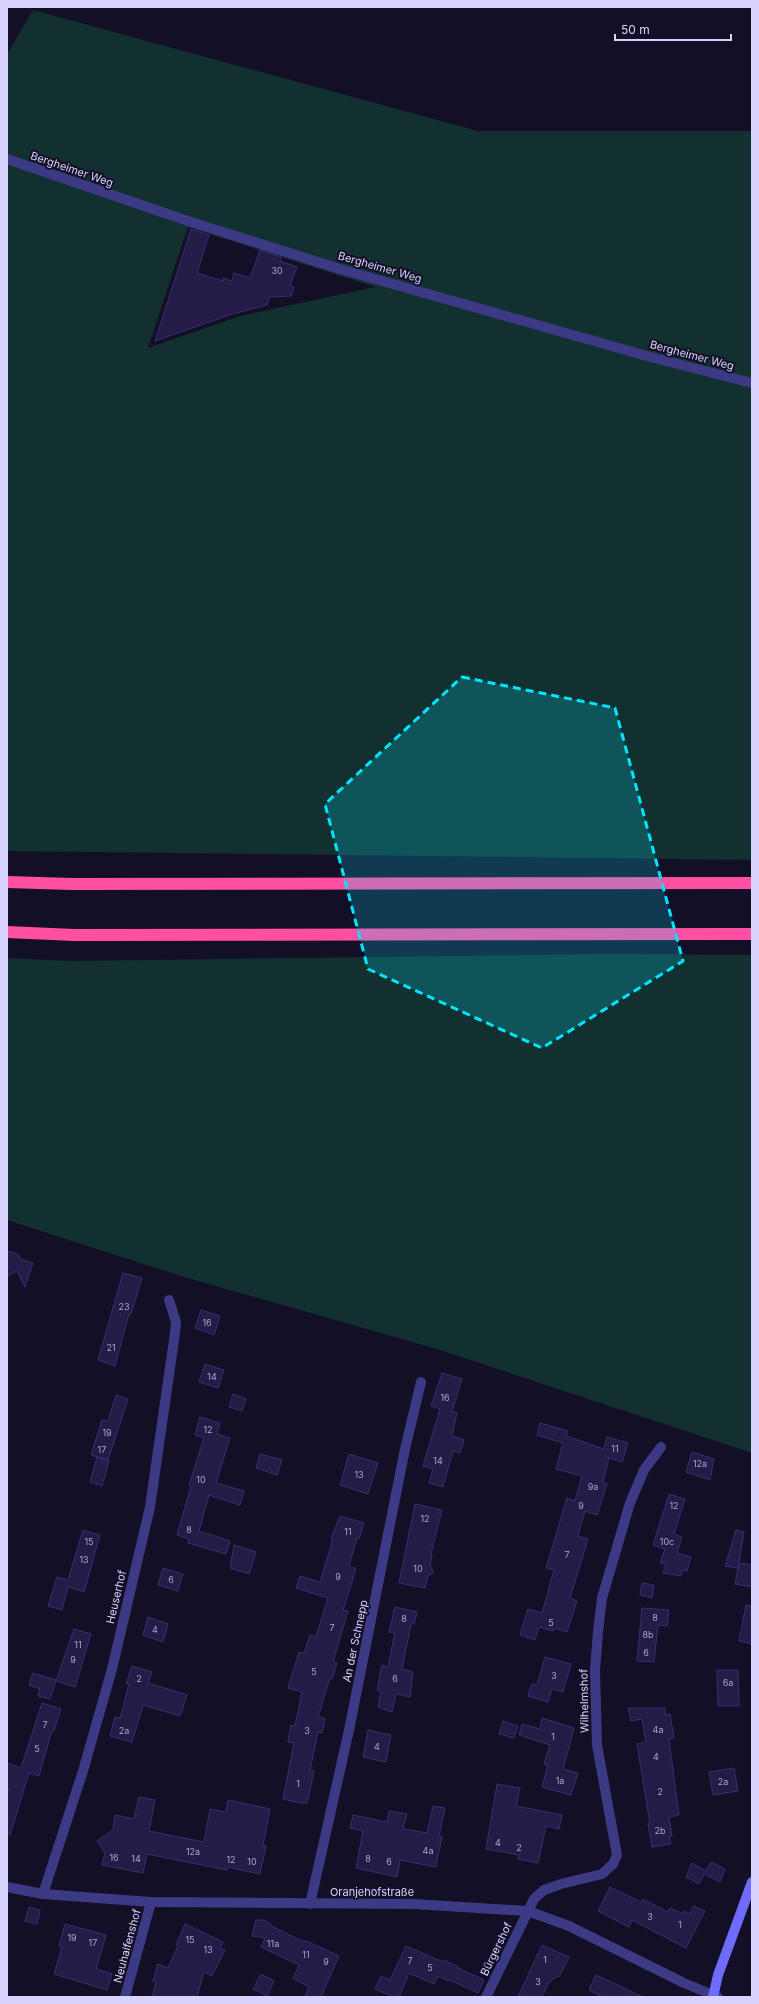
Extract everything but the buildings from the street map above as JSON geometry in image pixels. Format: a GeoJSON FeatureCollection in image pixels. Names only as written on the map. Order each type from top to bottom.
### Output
{"type":"FeatureCollection","features":[{"type":"Feature","properties":{"kind":"highway"},"geometry":{"type":"LineString","coordinates":[[7,882],[71,884],[752,883]]}},
{"type":"Feature","properties":{"kind":"highway"},"geometry":{"type":"LineString","coordinates":[[7,932],[74,935],[752,934]]}},
{"type":"Feature","properties":{"kind":"main road"},"geometry":{"type":"LineString","coordinates":[[715,1996],[718,1975],[752,1882]]}},
{"type":"Feature","properties":{"kind":"street","name":"Bergheimer Weg"},"geometry":{"type":"LineString","coordinates":[[7,159],[188,221],[340,269],[654,358],[752,383]]}},
{"type":"Feature","properties":{"kind":"street","name":"Heuserhof"},"geometry":{"type":"LineString","coordinates":[[43,1894],[83,1771],[112,1669],[150,1506],[175,1334],[176,1322],[170,1300]]}},
{"type":"Feature","properties":{"kind":"street","name":"An der Schnepp"},"geometry":{"type":"LineString","coordinates":[[310,1904],[349,1730],[405,1449],[421,1382]]}},
{"type":"Feature","properties":{"kind":"street","name":"Wilhelmshof"},"geometry":{"type":"LineString","coordinates":[[528,1911],[534,1899],[544,1890],[561,1884],[602,1874],[613,1864],[617,1855],[597,1745],[595,1670],[598,1632],[602,1598],[611,1563],[630,1503],[644,1470],[661,1447]]}},
{"type":"Feature","properties":{"kind":"street","name":"Oranjehofstraße"},"geometry":{"type":"LineString","coordinates":[[7,1887],[43,1894],[151,1902],[414,1904],[528,1911],[569,1926],[684,1983],[715,1996]]}},
{"type":"Feature","properties":{"kind":"street","name":"Neuhalfenshof"},"geometry":{"type":"LineString","coordinates":[[125,1997],[151,1902]]}},
{"type":"Feature","properties":{"kind":"street","name":"Bürgershof"},"geometry":{"type":"LineString","coordinates":[[486,1997],[528,1911]]}},
{"type":"Feature","properties":{"kind":"highlighted area"},"geometry":{"type":"Polygon","coordinates":[[[462,677],[615,708],[683,961],[542,1048],[368,969],[325,804],[462,677]]]}},
{"type":"Feature","properties":{"kind":"green space"},"geometry":{"type":"Polygon","coordinates":[[[33,10],[478,131],[752,131],[752,860],[7,851],[7,55],[33,10]],[[188,227],[148,348],[240,316],[375,287],[188,227]]]}},
{"type":"Feature","properties":{"kind":"green space"},"geometry":{"type":"Polygon","coordinates":[[[609,954],[752,955],[752,1453],[437,1349],[181,1276],[7,1220],[7,958],[71,961],[609,954]]]}}]}
